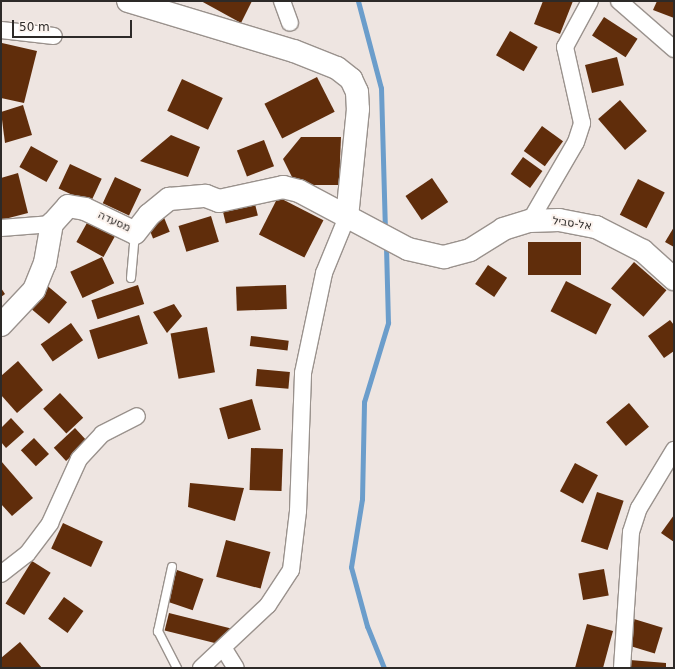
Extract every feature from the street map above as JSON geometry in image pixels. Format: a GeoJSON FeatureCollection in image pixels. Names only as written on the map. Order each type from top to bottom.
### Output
{"type":"FeatureCollection","features":[{"type":"Feature","properties":{"kind":"street"},"geometry":{"type":"LineString","coordinates":[[128,1],[301,53],[337,68],[351,78],[358,92],[358,109],[338,211],[322,279],[303,373],[298,511],[291,570],[268,605],[201,668]]}},
{"type":"Feature","properties":{"kind":"street"},"geometry":{"type":"LineString","coordinates":[[282,1],[290,23]]}},
{"type":"Feature","properties":{"kind":"street"},"geometry":{"type":"LineString","coordinates":[[530,221],[576,142],[582,123],[564,47],[590,1]]}},
{"type":"Feature","properties":{"kind":"street"},"geometry":{"type":"LineString","coordinates":[[619,1],[674,49]]}},
{"type":"Feature","properties":{"kind":"street"},"geometry":{"type":"LineString","coordinates":[[1,30],[54,36]]}},
{"type":"Feature","properties":{"kind":"street","name":"מסעדה"},"geometry":{"type":"LineString","coordinates":[[52,224],[68,206],[85,209],[135,233],[149,214],[170,199],[206,196],[219,201],[283,187],[299,191],[338,211]]}},
{"type":"Feature","properties":{"kind":"street","name":"אל-סביל"},"geometry":{"type":"LineString","coordinates":[[338,211],[408,249],[444,257],[470,250],[503,229],[530,221],[559,220],[596,227],[643,251],[674,279]]}},
{"type":"Feature","properties":{"kind":"street"},"geometry":{"type":"LineString","coordinates":[[1,228],[52,224],[45,263],[34,290],[1,325]]}},
{"type":"Feature","properties":{"kind":"street"},"geometry":{"type":"LineString","coordinates":[[1,574],[27,554],[50,523],[80,459],[102,434],[137,416]]}},
{"type":"Feature","properties":{"kind":"street"},"geometry":{"type":"LineString","coordinates":[[622,668],[631,532],[638,508],[674,450]]}},
{"type":"Feature","properties":{"kind":"street"},"geometry":{"type":"LineString","coordinates":[[224,648],[236,668]]}},
{"type":"Feature","properties":{"kind":"lane"},"geometry":{"type":"LineString","coordinates":[[131,278],[135,233]]}},
{"type":"Feature","properties":{"kind":"lane"},"geometry":{"type":"LineString","coordinates":[[172,567],[158,631],[178,668]]}},
{"type":"Feature","properties":{"kind":"building"},"geometry":{"type":"Polygon","coordinates":[[[201,1],[252,1],[241,23],[201,1]]]}},
{"type":"Feature","properties":{"kind":"building"},"geometry":{"type":"Polygon","coordinates":[[[543,1],[573,1],[560,34],[534,24],[543,1]]]}},
{"type":"Feature","properties":{"kind":"building"},"geometry":{"type":"Polygon","coordinates":[[[657,1],[674,1],[674,18],[653,10],[657,1]]]}},
{"type":"Feature","properties":{"kind":"building"},"geometry":{"type":"Polygon","coordinates":[[[604,17],[638,39],[626,57],[592,35],[604,17]]]}},
{"type":"Feature","properties":{"kind":"building"},"geometry":{"type":"Polygon","coordinates":[[[510,31],[538,47],[524,71],[496,55],[510,31]]]}},
{"type":"Feature","properties":{"kind":"building"},"geometry":{"type":"Polygon","coordinates":[[[2,43],[37,51],[24,103],[1,98],[2,43]]]}},
{"type":"Feature","properties":{"kind":"building"},"geometry":{"type":"Polygon","coordinates":[[[617,57],[624,85],[592,93],[585,65],[617,57]]]}},
{"type":"Feature","properties":{"kind":"building"},"geometry":{"type":"Polygon","coordinates":[[[317,77],[335,112],[282,139],[264,104],[317,77]]]}},
{"type":"Feature","properties":{"kind":"building"},"geometry":{"type":"Polygon","coordinates":[[[182,79],[223,98],[208,130],[167,111],[182,79]]]}},
{"type":"Feature","properties":{"kind":"building"},"geometry":{"type":"Polygon","coordinates":[[[620,100],[647,131],[625,150],[598,119],[620,100]]]}},
{"type":"Feature","properties":{"kind":"building"},"geometry":{"type":"Polygon","coordinates":[[[23,105],[32,135],[5,143],[1,112],[23,105]]]}},
{"type":"Feature","properties":{"kind":"building"},"geometry":{"type":"Polygon","coordinates":[[[542,126],[563,141],[545,166],[524,151],[542,126]]]}},
{"type":"Feature","properties":{"kind":"building"},"geometry":{"type":"Polygon","coordinates":[[[171,135],[200,147],[188,177],[140,161],[171,135]]]}},
{"type":"Feature","properties":{"kind":"building"},"geometry":{"type":"Polygon","coordinates":[[[301,137],[341,137],[339,185],[296,185],[283,159],[301,137]]]}},
{"type":"Feature","properties":{"kind":"building"},"geometry":{"type":"Polygon","coordinates":[[[264,140],[274,166],[247,177],[237,150],[264,140]]]}},
{"type":"Feature","properties":{"kind":"building"},"geometry":{"type":"Polygon","coordinates":[[[31,146],[58,161],[46,182],[19,167],[31,146]]]}},
{"type":"Feature","properties":{"kind":"building"},"geometry":{"type":"Polygon","coordinates":[[[523,157],[542,171],[530,188],[511,174],[523,157]]]}},
{"type":"Feature","properties":{"kind":"building"},"geometry":{"type":"Polygon","coordinates":[[[70,164],[102,179],[90,203],[59,188],[70,164]]]}},
{"type":"Feature","properties":{"kind":"building"},"geometry":{"type":"Polygon","coordinates":[[[18,173],[28,213],[1,220],[1,178],[18,173]]]}},
{"type":"Feature","properties":{"kind":"building"},"geometry":{"type":"Polygon","coordinates":[[[115,177],[141,189],[129,216],[103,203],[115,177]]]}},
{"type":"Feature","properties":{"kind":"building"},"geometry":{"type":"Polygon","coordinates":[[[432,178],[448,202],[422,220],[405,196],[432,178]]]}},
{"type":"Feature","properties":{"kind":"building"},"geometry":{"type":"Polygon","coordinates":[[[638,179],[665,193],[647,228],[620,215],[638,179]]]}},
{"type":"Feature","properties":{"kind":"building"},"geometry":{"type":"Polygon","coordinates":[[[278,197],[323,220],[304,258],[259,234],[278,197]]]}},
{"type":"Feature","properties":{"kind":"building"},"geometry":{"type":"Polygon","coordinates":[[[254,200],[258,216],[226,224],[222,208],[254,200]]]}},
{"type":"Feature","properties":{"kind":"building"},"geometry":{"type":"Polygon","coordinates":[[[163,215],[170,232],[153,238],[146,222],[163,215]]]}},
{"type":"Feature","properties":{"kind":"building"},"geometry":{"type":"Polygon","coordinates":[[[211,216],[219,242],[186,252],[178,226],[211,216]]]}},
{"type":"Feature","properties":{"kind":"building"},"geometry":{"type":"Polygon","coordinates":[[[88,221],[115,236],[103,257],[76,242],[88,221]]]}},
{"type":"Feature","properties":{"kind":"building"},"geometry":{"type":"Polygon","coordinates":[[[674,227],[674,247],[665,242],[674,227]]]}},
{"type":"Feature","properties":{"kind":"building"},"geometry":{"type":"Polygon","coordinates":[[[528,242],[581,242],[581,275],[528,275],[528,242]]]}},
{"type":"Feature","properties":{"kind":"building"},"geometry":{"type":"Polygon","coordinates":[[[102,257],[114,283],[83,298],[70,272],[102,257]]]}},
{"type":"Feature","properties":{"kind":"building"},"geometry":{"type":"Polygon","coordinates":[[[634,262],[666,290],[643,317],[611,288],[634,262]]]}},
{"type":"Feature","properties":{"kind":"building"},"geometry":{"type":"Polygon","coordinates":[[[488,265],[507,278],[494,297],[475,284],[488,265]]]}},
{"type":"Feature","properties":{"kind":"building"},"geometry":{"type":"Polygon","coordinates":[[[566,281],[611,304],[596,334],[551,311],[566,281]]]}},
{"type":"Feature","properties":{"kind":"building"},"geometry":{"type":"Polygon","coordinates":[[[44,283],[67,302],[49,324],[26,304],[44,283]]]}},
{"type":"Feature","properties":{"kind":"building"},"geometry":{"type":"Polygon","coordinates":[[[138,285],[144,304],[98,319],[91,300],[138,285]]]}},
{"type":"Feature","properties":{"kind":"building"},"geometry":{"type":"Polygon","coordinates":[[[286,285],[287,309],[237,311],[236,287],[286,285]]]}},
{"type":"Feature","properties":{"kind":"building"},"geometry":{"type":"Polygon","coordinates":[[[1,288],[5,294],[1,297],[1,288]]]}},
{"type":"Feature","properties":{"kind":"building"},"geometry":{"type":"Polygon","coordinates":[[[174,304],[182,316],[167,333],[153,312],[174,304]]]}},
{"type":"Feature","properties":{"kind":"building"},"geometry":{"type":"Polygon","coordinates":[[[139,315],[148,344],[98,359],[89,330],[139,315]]]}},
{"type":"Feature","properties":{"kind":"building"},"geometry":{"type":"Polygon","coordinates":[[[670,320],[674,325],[674,351],[664,358],[648,336],[670,320]]]}},
{"type":"Feature","properties":{"kind":"building"},"geometry":{"type":"Polygon","coordinates":[[[71,323],[83,340],[53,361],[41,344],[71,323]]]}},
{"type":"Feature","properties":{"kind":"building"},"geometry":{"type":"Polygon","coordinates":[[[207,327],[215,372],[179,379],[171,333],[207,327]]]}},
{"type":"Feature","properties":{"kind":"building"},"geometry":{"type":"Polygon","coordinates":[[[251,336],[289,341],[287,351],[250,346],[251,336]]]}},
{"type":"Feature","properties":{"kind":"building"},"geometry":{"type":"Polygon","coordinates":[[[18,361],[43,390],[17,413],[1,395],[1,376],[18,361]]]}},
{"type":"Feature","properties":{"kind":"building"},"geometry":{"type":"Polygon","coordinates":[[[257,369],[290,372],[288,389],[256,386],[257,369]]]}},
{"type":"Feature","properties":{"kind":"building"},"geometry":{"type":"Polygon","coordinates":[[[60,393],[83,418],[66,434],[43,409],[60,393]]]}},
{"type":"Feature","properties":{"kind":"building"},"geometry":{"type":"Polygon","coordinates":[[[252,399],[261,430],[228,439],[219,408],[252,399]]]}},
{"type":"Feature","properties":{"kind":"building"},"geometry":{"type":"Polygon","coordinates":[[[629,403],[649,427],[626,446],[606,422],[629,403]]]}},
{"type":"Feature","properties":{"kind":"building"},"geometry":{"type":"Polygon","coordinates":[[[11,418],[24,432],[6,448],[1,442],[1,428],[11,418]]]}},
{"type":"Feature","properties":{"kind":"building"},"geometry":{"type":"Polygon","coordinates":[[[75,428],[87,441],[66,461],[54,448],[75,428]]]}},
{"type":"Feature","properties":{"kind":"building"},"geometry":{"type":"Polygon","coordinates":[[[34,438],[49,454],[36,466],[21,450],[34,438]]]}},
{"type":"Feature","properties":{"kind":"building"},"geometry":{"type":"Polygon","coordinates":[[[251,448],[283,449],[282,491],[250,490],[251,448]]]}},
{"type":"Feature","properties":{"kind":"building"},"geometry":{"type":"Polygon","coordinates":[[[1,461],[33,498],[12,516],[1,504],[1,461]]]}},
{"type":"Feature","properties":{"kind":"building"},"geometry":{"type":"Polygon","coordinates":[[[575,463],[598,475],[583,503],[560,491],[575,463]]]}},
{"type":"Feature","properties":{"kind":"building"},"geometry":{"type":"Polygon","coordinates":[[[190,483],[244,488],[235,521],[188,507],[190,483]]]}},
{"type":"Feature","properties":{"kind":"building"},"geometry":{"type":"Polygon","coordinates":[[[597,492],[624,501],[608,550],[581,541],[597,492]]]}},
{"type":"Feature","properties":{"kind":"building"},"geometry":{"type":"Polygon","coordinates":[[[674,515],[674,542],[661,533],[674,515]]]}},
{"type":"Feature","properties":{"kind":"building"},"geometry":{"type":"Polygon","coordinates":[[[63,523],[103,542],[91,567],[51,548],[63,523]]]}},
{"type":"Feature","properties":{"kind":"building"},"geometry":{"type":"Polygon","coordinates":[[[226,540],[270,552],[261,589],[216,577],[226,540]]]}},
{"type":"Feature","properties":{"kind":"building"},"geometry":{"type":"Polygon","coordinates":[[[32,561],[51,573],[24,615],[6,603],[32,561]]]}},
{"type":"Feature","properties":{"kind":"building"},"geometry":{"type":"Polygon","coordinates":[[[604,569],[609,596],[583,600],[578,574],[604,569]]]}},
{"type":"Feature","properties":{"kind":"building"},"geometry":{"type":"Polygon","coordinates":[[[177,570],[203,579],[193,610],[166,601],[177,570]]]}},
{"type":"Feature","properties":{"kind":"building"},"geometry":{"type":"Polygon","coordinates":[[[64,597],[83,611],[68,633],[48,619],[64,597]]]}},
{"type":"Feature","properties":{"kind":"building"},"geometry":{"type":"Polygon","coordinates":[[[169,613],[231,628],[227,646],[165,630],[169,613]]]}},
{"type":"Feature","properties":{"kind":"building"},"geometry":{"type":"Polygon","coordinates":[[[634,619],[663,628],[655,654],[626,645],[634,619]]]}},
{"type":"Feature","properties":{"kind":"building"},"geometry":{"type":"Polygon","coordinates":[[[587,624],[613,631],[603,668],[575,668],[587,624]]]}},
{"type":"Feature","properties":{"kind":"building"},"geometry":{"type":"Polygon","coordinates":[[[20,642],[42,668],[1,668],[1,658],[20,642]]]}},
{"type":"Feature","properties":{"kind":"building"},"geometry":{"type":"Polygon","coordinates":[[[630,660],[666,663],[666,668],[629,668],[630,660]]]}},
{"type":"Feature","properties":{"kind":"waterway"},"geometry":{"type":"LineString","coordinates":[[358,1],[381,88],[385,231]]}},
{"type":"Feature","properties":{"kind":"waterway"},"geometry":{"type":"LineString","coordinates":[[384,668],[367,626],[351,567],[362,499],[364,402],[388,323],[386,245]]}}]}
